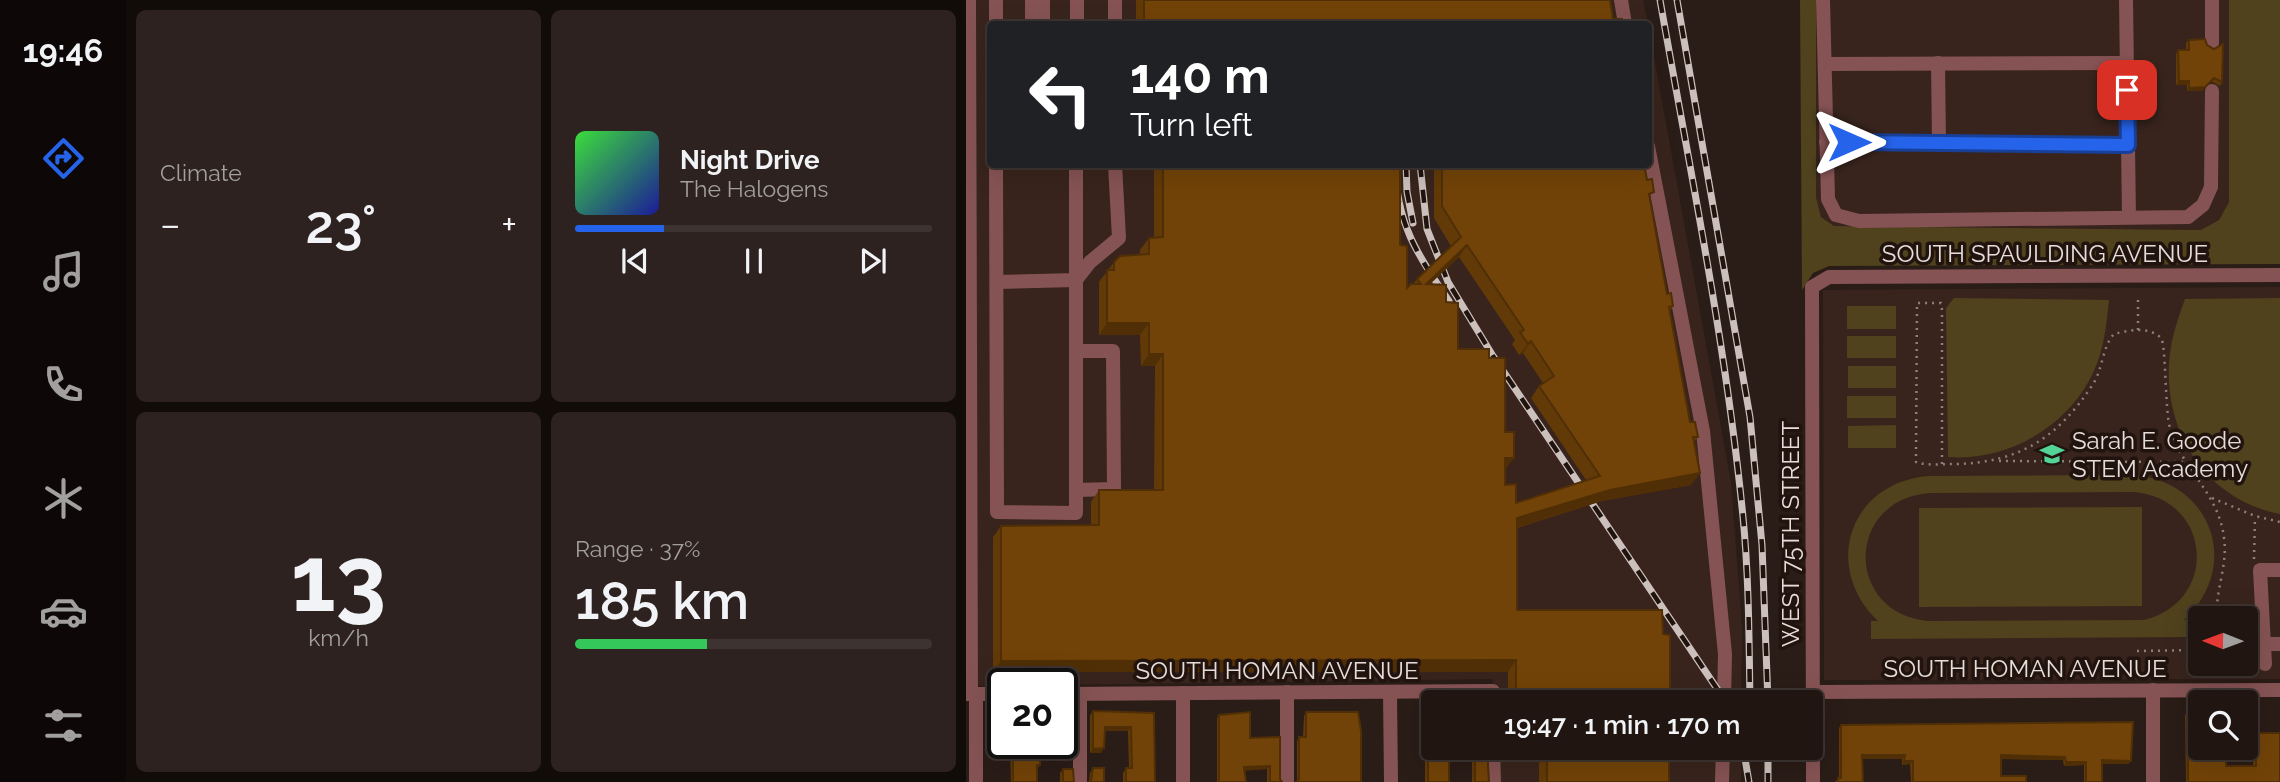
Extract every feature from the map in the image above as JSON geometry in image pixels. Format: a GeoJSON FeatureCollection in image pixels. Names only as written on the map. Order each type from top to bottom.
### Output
{"type":"FeatureCollection","features":[{"type":"Feature","properties":{"kind":"street"},"geometry":{"type":"LineString","coordinates":[[969,0],[968,593],[976,782]]}},
{"type":"Feature","properties":{"kind":"street"},"geometry":{"type":"LineString","coordinates":[[996,0],[996,21]]}},
{"type":"Feature","properties":{"kind":"street"},"geometry":{"type":"LineString","coordinates":[[1032,0],[1032,21]]}},
{"type":"Feature","properties":{"kind":"street"},"geometry":{"type":"LineString","coordinates":[[1043,0],[1043,21]]}},
{"type":"Feature","properties":{"kind":"street"},"geometry":{"type":"LineString","coordinates":[[1077,0],[1077,21]]}},
{"type":"Feature","properties":{"kind":"street"},"geometry":{"type":"LineString","coordinates":[[1115,0],[1115,21]]}},
{"type":"Feature","properties":{"kind":"street"},"geometry":{"type":"LineString","coordinates":[[1621,0],[1624,21]]}},
{"type":"Feature","properties":{"kind":"street"},"geometry":{"type":"LineString","coordinates":[[1823,0],[1828,199],[1836,215],[1859,221],[2188,217],[2203,205],[2211,187],[2212,91]]}},
{"type":"Feature","properties":{"kind":"street"},"geometry":{"type":"LineString","coordinates":[[2126,0],[2129,217]]}},
{"type":"Feature","properties":{"kind":"street"},"geometry":{"type":"LineString","coordinates":[[2212,0],[2212,43]]}},
{"type":"Feature","properties":{"kind":"street"},"geometry":{"type":"LineString","coordinates":[[1938,63],[1939,143]]}},
{"type":"Feature","properties":{"kind":"street"},"geometry":{"type":"LineString","coordinates":[[1825,64],[2127,63]]}},
{"type":"Feature","properties":{"kind":"street"},"geometry":{"type":"LineString","coordinates":[[1826,142],[2128,145]]}},
{"type":"Feature","properties":{"kind":"street"},"geometry":{"type":"LineString","coordinates":[[1652,167],[1703,431],[1725,654],[1724,690]]}},
{"type":"Feature","properties":{"kind":"street"},"geometry":{"type":"LineString","coordinates":[[996,168],[997,512],[1076,513],[1076,168]]}},
{"type":"Feature","properties":{"kind":"street"},"geometry":{"type":"LineString","coordinates":[[1076,280],[1090,262],[1119,238],[1115,168]]}},
{"type":"Feature","properties":{"kind":"street","name":"SOUTH SPAULDING AVENUE"},"geometry":{"type":"LineString","coordinates":[[1812,287],[1829,277],[2280,275]]}},
{"type":"Feature","properties":{"kind":"street"},"geometry":{"type":"LineString","coordinates":[[996,282],[1076,280]]}},
{"type":"Feature","properties":{"kind":"street","name":"WEST 75TH STREET"},"geometry":{"type":"LineString","coordinates":[[1812,287],[1813,690]]}},
{"type":"Feature","properties":{"kind":"street"},"geometry":{"type":"LineString","coordinates":[[1076,351],[1113,352],[1114,489],[1076,490]]}},
{"type":"Feature","properties":{"kind":"street"},"geometry":{"type":"LineString","coordinates":[[2265,664],[2260,570],[2280,570]]}},
{"type":"Feature","properties":{"kind":"street"},"geometry":{"type":"LineString","coordinates":[[2264,644],[2280,644]]}},
{"type":"Feature","properties":{"kind":"street"},"geometry":{"type":"LineString","coordinates":[[2152,782],[2153,690]]}},
{"type":"Feature","properties":{"kind":"street","name":"SOUTH HOMAN AVENUE"},"geometry":{"type":"LineString","coordinates":[[1823,692],[2280,690]]}},
{"type":"Feature","properties":{"kind":"street"},"geometry":{"type":"LineString","coordinates":[[1287,692],[1287,782]]}},
{"type":"Feature","properties":{"kind":"street"},"geometry":{"type":"LineString","coordinates":[[1390,692],[1391,782]]}},
{"type":"Feature","properties":{"kind":"street"},"geometry":{"type":"LineString","coordinates":[[1183,693],[1183,782]]}},
{"type":"Feature","properties":{"kind":"street","name":"SOUTH HOMAN AVENUE"},"geometry":{"type":"LineString","coordinates":[[1080,694],[1421,693]]}},
{"type":"Feature","properties":{"kind":"street"},"geometry":{"type":"LineString","coordinates":[[1080,694],[1080,782]]}},
{"type":"Feature","properties":{"kind":"street"},"geometry":{"type":"LineString","coordinates":[[1493,760],[1494,782]]}},
{"type":"Feature","properties":{"kind":"street"},"geometry":{"type":"LineString","coordinates":[[1722,782],[1723,760]]}},
{"type":"Feature","properties":{"kind":"street","name":"WEST 75TH STREET"},"geometry":{"type":"LineString","coordinates":[[1813,760],[1813,782]]}},
{"type":"Feature","properties":{"kind":"path"},"geometry":{"type":"LineString","coordinates":[[2138,295],[2138,330]]}},
{"type":"Feature","properties":{"kind":"path"},"geometry":{"type":"LineString","coordinates":[[1942,464],[1941,303],[1917,303],[1916,462],[1942,464],[1999,461],[2184,462]]}},
{"type":"Feature","properties":{"kind":"path"},"geometry":{"type":"LineString","coordinates":[[1999,461],[2039,440],[2066,419],[2095,383],[2110,339],[2115,334],[2138,330],[2155,334],[2164,342],[2165,407],[2170,430],[2184,462],[2212,498],[2225,547],[2218,606]]}},
{"type":"Feature","properties":{"kind":"path"},"geometry":{"type":"LineString","coordinates":[[2212,498],[2255,516],[2280,522]]}},
{"type":"Feature","properties":{"kind":"path"},"geometry":{"type":"LineString","coordinates":[[2254,559],[2255,516]]}},
{"type":"Feature","properties":{"kind":"path"},"geometry":{"type":"LineString","coordinates":[[2137,652],[2188,650]]}},
{"type":"Feature","properties":{"kind":"shaded area"},"geometry":{"type":"Polygon","coordinates":[[[975,0],[1643,0],[1647,21],[987,21],[987,168],[1652,168],[1652,46],[1731,483],[1742,629],[1741,690],[1493,690],[1493,679],[1078,685],[1078,668],[987,668],[987,686],[978,686],[975,0]]]}},
{"type":"Feature","properties":{"kind":"shaded area"},"geometry":{"type":"Polygon","coordinates":[[[1800,0],[1816,0],[1816,197],[1821,217],[1834,226],[2201,230],[2219,220],[2229,202],[2229,0],[2280,0],[2280,264],[1829,266],[1813,273],[1802,290],[1800,0]]]}},
{"type":"Feature","properties":{"kind":"shaded area"},"geometry":{"type":"Polygon","coordinates":[[[1816,0],[2229,0],[2229,202],[2219,220],[2202,230],[1834,226],[1821,217],[1816,197],[1816,0]]]}},
{"type":"Feature","properties":{"kind":"shaded area","name":"Sarah E. Goode STEM Academy"},"geometry":{"type":"Polygon","coordinates":[[[2280,287],[2280,679],[1824,680],[1823,290],[2280,287]]]}},
{"type":"Feature","properties":{"kind":"shaded area"},"geometry":{"type":"Polygon","coordinates":[[[1954,298],[2109,300],[2099,358],[2089,381],[2076,401],[2040,433],[1996,452],[1972,457],[1948,457],[1946,308],[1954,298]]]}},
{"type":"Feature","properties":{"kind":"shaded area"},"geometry":{"type":"Polygon","coordinates":[[[2280,298],[2280,514],[2252,505],[2227,492],[2206,474],[2190,452],[2178,426],[2171,399],[2169,370],[2172,341],[2185,299],[2280,298]]]}},
{"type":"Feature","properties":{"kind":"shaded area"},"geometry":{"type":"Polygon","coordinates":[[[1847,306],[1896,306],[1896,329],[1847,329],[1847,306]]]}},
{"type":"Feature","properties":{"kind":"shaded area"},"geometry":{"type":"Polygon","coordinates":[[[1847,336],[1896,336],[1896,358],[1847,358],[1847,336]]]}},
{"type":"Feature","properties":{"kind":"shaded area"},"geometry":{"type":"Polygon","coordinates":[[[1848,366],[1896,366],[1896,388],[1848,388],[1848,366]]]}},
{"type":"Feature","properties":{"kind":"shaded area"},"geometry":{"type":"Polygon","coordinates":[[[1847,396],[1896,396],[1896,418],[1847,418],[1847,396]]]}},
{"type":"Feature","properties":{"kind":"shaded area"},"geometry":{"type":"Polygon","coordinates":[[[1896,425],[1896,448],[1848,448],[1848,426],[1896,425]]]}},
{"type":"Feature","properties":{"kind":"shaded area"},"geometry":{"type":"Polygon","coordinates":[[[2134,475],[2161,481],[2183,493],[2199,510],[2210,530],[2214,552],[2212,576],[2202,599],[2196,606],[2188,606],[2188,615],[2184,620],[2188,620],[2188,637],[1871,639],[1871,621],[1878,621],[1861,599],[1851,576],[1848,553],[1853,530],[1863,510],[1880,493],[1902,482],[1929,476],[2134,475]],[[2133,492],[1930,493],[1902,500],[1882,514],[1870,534],[1866,556],[1869,579],[1881,598],[1900,613],[1928,621],[2144,620],[2169,609],[2185,593],[2195,573],[2197,551],[2191,530],[2179,512],[2159,498],[2133,492]]]}},
{"type":"Feature","properties":{"kind":"shaded area"},"geometry":{"type":"Polygon","coordinates":[[[2142,507],[2142,606],[1919,607],[1919,508],[2142,507]]]}},
{"type":"Feature","properties":{"kind":"shaded area"},"geometry":{"type":"Polygon","coordinates":[[[1493,760],[1741,760],[1741,782],[1494,782],[1493,760]]]}},
{"type":"Feature","properties":{"kind":"building"},"geometry":{"type":"Polygon","coordinates":[[[1144,0],[1610,0],[1613,19],[1622,21],[1144,21],[1144,0]]]}},
{"type":"Feature","properties":{"kind":"building"},"geometry":{"type":"Polygon","coordinates":[[[2205,39],[2207,45],[2214,49],[2223,44],[2222,82],[2214,78],[2205,87],[2189,88],[2189,81],[2179,81],[2178,50],[2189,50],[2189,40],[2205,39]]]}},
{"type":"Feature","properties":{"kind":"building"},"geometry":{"type":"Polygon","coordinates":[[[1163,168],[1400,168],[1400,245],[1407,246],[1407,288],[1411,284],[1421,284],[1417,279],[1461,237],[1442,206],[1442,168],[1645,168],[1647,180],[1652,179],[1654,192],[1649,194],[1667,294],[1671,293],[1673,306],[1669,307],[1690,422],[1695,422],[1698,437],[1693,437],[1700,473],[1610,490],[1517,518],[1517,610],[1662,610],[1663,634],[1670,635],[1670,690],[1516,690],[1516,660],[1001,661],[1001,526],[1099,525],[1099,490],[1163,490],[1163,354],[1149,354],[1149,323],[1107,323],[1107,270],[1114,270],[1114,262],[1120,256],[1149,254],[1149,238],[1163,237],[1163,168]],[[1467,245],[1426,284],[1446,285],[1446,302],[1458,303],[1458,349],[1489,349],[1489,358],[1505,358],[1505,432],[1514,432],[1514,458],[1505,458],[1505,485],[1516,484],[1516,503],[1600,476],[1539,386],[1554,376],[1531,341],[1528,344],[1520,332],[1524,330],[1467,245]]]}},
{"type":"Feature","properties":{"kind":"building"},"geometry":{"type":"Polygon","coordinates":[[[1093,711],[1154,713],[1155,782],[1126,782],[1126,768],[1132,768],[1131,727],[1105,727],[1104,748],[1093,749],[1093,711]]]}},
{"type":"Feature","properties":{"kind":"building"},"geometry":{"type":"Polygon","coordinates":[[[1250,712],[1250,738],[1280,737],[1282,782],[1270,782],[1270,766],[1244,767],[1246,782],[1219,782],[1219,715],[1250,712]]]}},
{"type":"Feature","properties":{"kind":"building"},"geometry":{"type":"Polygon","coordinates":[[[1306,712],[1358,712],[1361,731],[1361,782],[1296,782],[1299,779],[1299,737],[1306,737],[1306,712]]]}},
{"type":"Feature","properties":{"kind":"building"},"geometry":{"type":"Polygon","coordinates":[[[2133,722],[2131,761],[2102,760],[2102,782],[2086,782],[2086,762],[2066,762],[2065,757],[2001,755],[2001,776],[2026,776],[2026,782],[1913,782],[1913,761],[1904,761],[1905,755],[1862,755],[1863,782],[1838,782],[1838,778],[1841,778],[1841,725],[2133,722]]]}},
{"type":"Feature","properties":{"kind":"building"},"geometry":{"type":"Polygon","coordinates":[[[2258,733],[2280,733],[2280,782],[2188,782],[2188,760],[2226,760],[2226,766],[2256,766],[2258,733]]]}},
{"type":"Feature","properties":{"kind":"building"},"geometry":{"type":"Polygon","coordinates":[[[1013,759],[1040,759],[1040,765],[1037,765],[1037,782],[1013,782],[1013,759]]]}},
{"type":"Feature","properties":{"kind":"building"},"geometry":{"type":"Polygon","coordinates":[[[1428,760],[1449,760],[1449,782],[1428,782],[1428,760]]]}},
{"type":"Feature","properties":{"kind":"building"},"geometry":{"type":"Polygon","coordinates":[[[1475,760],[1488,760],[1489,782],[1475,782],[1475,760]]]}},
{"type":"Feature","properties":{"kind":"building"},"geometry":{"type":"Polygon","coordinates":[[[1547,760],[1669,760],[1669,782],[1547,782],[1547,760]]]}},
{"type":"Feature","properties":{"kind":"building"},"geometry":{"type":"Polygon","coordinates":[[[1093,768],[1104,768],[1104,782],[1091,782],[1093,768]]]}},
{"type":"Feature","properties":{"kind":"building"},"geometry":{"type":"Polygon","coordinates":[[[1063,769],[1073,769],[1074,782],[1063,782],[1063,769]]]}},
{"type":"Feature","properties":{"kind":"railway"},"geometry":{"type":"LineString","coordinates":[[1660,0],[1706,257],[1736,452],[1746,563],[1750,690]]}},
{"type":"Feature","properties":{"kind":"railway"},"geometry":{"type":"LineString","coordinates":[[1677,0],[1750,417],[1762,545],[1768,690]]}},
{"type":"Feature","properties":{"kind":"railway"},"geometry":{"type":"LineString","coordinates":[[1395,168],[1399,203],[1410,237],[1449,301]]}},
{"type":"Feature","properties":{"kind":"railway"},"geometry":{"type":"LineString","coordinates":[[1406,168],[1407,192],[1413,223]]}},
{"type":"Feature","properties":{"kind":"railway"},"geometry":{"type":"LineString","coordinates":[[1420,168],[1427,229],[1448,282],[1493,356],[1718,690]]}},
{"type":"Feature","properties":{"kind":"railway"},"geometry":{"type":"LineString","coordinates":[[1745,760],[1749,782]]}},
{"type":"Feature","properties":{"kind":"railway"},"geometry":{"type":"LineString","coordinates":[[1768,760],[1768,782]]}},
{"type":"Feature","properties":{"kind":"place","name":"Sarah E. Goode STEM Academy"},"geometry":{"type":"Point","coordinates":[2052,454]}},
{"type":"Feature","properties":{"kind":"route"},"geometry":{"type":"LineString","coordinates":[[1849,142],[2128,145],[2127,90]]}}]}
